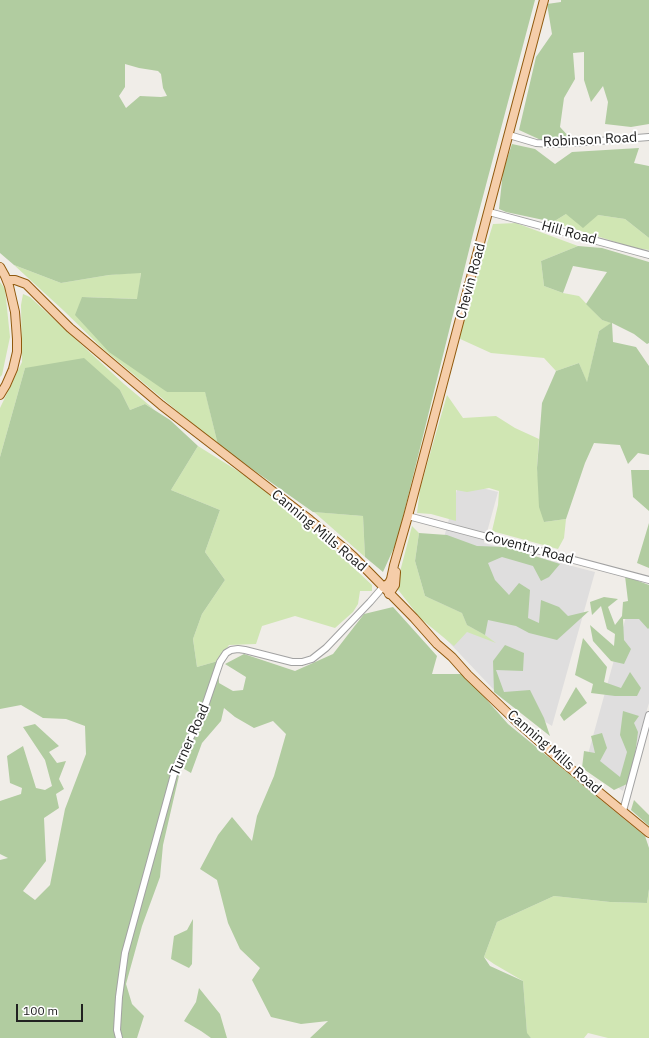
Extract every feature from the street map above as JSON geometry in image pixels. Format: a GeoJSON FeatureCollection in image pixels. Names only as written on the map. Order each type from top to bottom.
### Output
{"type":"FeatureCollection","features":[{"type":"Feature","properties":{"kind":"main road","name":"Chevin Road"},"geometry":{"type":"LineString","coordinates":[[383,587],[389,583],[391,579],[396,561],[544,0]]}},
{"type":"Feature","properties":{"kind":"main road"},"geometry":{"type":"LineString","coordinates":[[0,267],[7,280],[10,290],[17,324],[16,357],[11,374],[0,395]]}},
{"type":"Feature","properties":{"kind":"main road","name":"Canning Mills Road"},"geometry":{"type":"LineString","coordinates":[[7,280],[15,280],[26,284],[81,338],[161,405],[344,548],[437,644],[452,656],[468,675],[515,720],[560,760],[649,833]]}},
{"type":"Feature","properties":{"kind":"main road"},"geometry":{"type":"LineString","coordinates":[[10,290],[21,287],[31,289]]}},
{"type":"Feature","properties":{"kind":"main road","name":"Chevin Road"},"geometry":{"type":"LineString","coordinates":[[389,594],[395,585],[396,561]]}},
{"type":"Feature","properties":{"kind":"street","name":"Robinson Road"},"geometry":{"type":"LineString","coordinates":[[509,135],[536,143],[554,144],[649,137]]}},
{"type":"Feature","properties":{"kind":"street","name":"Hill Road"},"geometry":{"type":"LineString","coordinates":[[489,212],[649,255]]}},
{"type":"Feature","properties":{"kind":"street","name":"Coventry Road"},"geometry":{"type":"LineString","coordinates":[[408,516],[649,580]]}},
{"type":"Feature","properties":{"kind":"street","name":"Turner Road"},"geometry":{"type":"LineString","coordinates":[[118,1038],[119,997],[125,954],[129,938],[176,767],[204,712],[220,662],[231,650],[238,649],[292,662],[302,662],[312,659],[326,648],[383,587]]}},
{"type":"Feature","properties":{"kind":"street"},"geometry":{"type":"LineString","coordinates":[[623,811],[649,715]]}},
{"type":"Feature","properties":{"kind":"shaded area"},"geometry":{"type":"Polygon","coordinates":[[[459,482],[498,492],[484,543],[595,572],[552,726],[495,691],[423,615],[459,482]]]}},
{"type":"Feature","properties":{"kind":"shaded area"},"geometry":{"type":"Polygon","coordinates":[[[635,584],[649,587],[649,703],[623,791],[585,765],[635,584]]]}},
{"type":"Feature","properties":{"kind":"green space"},"geometry":{"type":"Polygon","coordinates":[[[0,0],[535,0],[473,234],[397,541],[383,572],[365,557],[363,516],[313,512],[218,445],[205,392],[167,392],[109,352],[75,315],[82,297],[137,299],[141,273],[109,275],[61,283],[14,265],[0,253],[0,0]],[[125,64],[125,87],[119,96],[126,108],[140,96],[167,96],[163,88],[161,74],[158,71],[125,64]]]}},
{"type":"Feature","properties":{"kind":"green space"},"geometry":{"type":"Polygon","coordinates":[[[561,0],[649,0],[649,124],[631,127],[605,124],[608,102],[603,86],[591,102],[584,80],[584,52],[573,53],[575,79],[564,98],[560,127],[571,139],[543,141],[519,130],[536,57],[552,34],[547,4],[561,2],[561,0]]]}},
{"type":"Feature","properties":{"kind":"green space"},"geometry":{"type":"Polygon","coordinates":[[[512,144],[535,149],[555,164],[572,152],[639,148],[634,163],[649,166],[649,238],[625,219],[598,215],[583,228],[566,214],[553,222],[506,212],[499,209],[503,171],[512,144]]]}},
{"type":"Feature","properties":{"kind":"green space"},"geometry":{"type":"Polygon","coordinates":[[[566,214],[598,215],[625,219],[649,238],[649,250],[634,248],[553,222],[566,214]]]}},
{"type":"Feature","properties":{"kind":"green space"},"geometry":{"type":"Polygon","coordinates":[[[516,223],[578,246],[541,261],[544,286],[563,293],[579,296],[602,320],[612,323],[599,331],[587,383],[579,363],[556,371],[544,358],[491,353],[458,338],[493,224],[516,223]]]}},
{"type":"Feature","properties":{"kind":"green space"},"geometry":{"type":"Polygon","coordinates":[[[578,246],[602,248],[649,262],[649,343],[647,344],[634,334],[612,323],[613,342],[636,347],[649,366],[649,455],[638,453],[628,464],[620,445],[594,443],[585,463],[566,519],[544,522],[539,507],[537,468],[542,403],[556,371],[579,363],[587,382],[599,331],[611,323],[602,320],[586,304],[607,272],[573,266],[563,293],[544,286],[541,261],[578,246]]]}},
{"type":"Feature","properties":{"kind":"green space"},"geometry":{"type":"Polygon","coordinates":[[[14,265],[61,283],[109,275],[141,272],[138,299],[82,297],[167,392],[205,391],[218,445],[102,348],[14,265]]]}},
{"type":"Feature","properties":{"kind":"green space"},"geometry":{"type":"Polygon","coordinates":[[[0,282],[5,289],[10,337],[2,375],[0,377],[0,282]]]}},
{"type":"Feature","properties":{"kind":"green space"},"geometry":{"type":"Polygon","coordinates":[[[23,294],[30,297],[124,384],[155,410],[145,404],[130,410],[120,390],[25,368],[0,457],[0,408],[22,362],[21,305],[23,294]]]}},
{"type":"Feature","properties":{"kind":"green space"},"geometry":{"type":"Polygon","coordinates":[[[84,358],[120,390],[130,410],[145,404],[170,420],[198,446],[171,490],[220,510],[205,552],[225,580],[202,614],[193,639],[197,667],[218,661],[219,683],[233,691],[243,690],[246,677],[225,664],[244,654],[295,671],[333,654],[364,614],[393,607],[437,656],[432,674],[464,674],[508,724],[645,836],[649,848],[649,889],[647,903],[610,902],[554,896],[497,922],[484,957],[490,966],[523,981],[527,1033],[531,1038],[310,1038],[328,1021],[301,1024],[271,1017],[252,980],[260,968],[240,949],[228,923],[217,880],[200,869],[218,835],[232,817],[252,841],[257,816],[274,776],[286,734],[273,721],[254,728],[235,717],[224,708],[221,721],[202,743],[191,773],[181,767],[163,845],[160,877],[142,926],[126,984],[132,1004],[144,1016],[137,1038],[0,1038],[0,860],[8,858],[0,854],[0,801],[21,794],[22,788],[10,783],[7,756],[23,746],[36,788],[45,790],[52,786],[45,760],[23,727],[35,724],[59,746],[49,752],[57,763],[66,761],[59,779],[64,789],[56,794],[59,808],[44,818],[46,861],[23,891],[35,900],[50,885],[65,809],[86,754],[85,726],[66,719],[43,718],[21,705],[0,709],[0,457],[25,368],[84,358]]]}},
{"type":"Feature","properties":{"kind":"green space"},"geometry":{"type":"Polygon","coordinates":[[[447,395],[463,418],[496,416],[515,428],[539,439],[537,468],[544,522],[566,519],[564,538],[558,549],[492,531],[498,505],[499,491],[489,488],[467,492],[456,490],[456,521],[431,514],[417,513],[420,489],[447,395]]]}},
{"type":"Feature","properties":{"kind":"green space"},"geometry":{"type":"Polygon","coordinates":[[[198,446],[249,478],[314,531],[372,585],[372,591],[360,591],[358,604],[353,612],[335,628],[295,616],[262,626],[256,644],[229,645],[218,661],[197,667],[193,639],[202,614],[225,580],[205,552],[220,510],[171,490],[198,446]]]}},
{"type":"Feature","properties":{"kind":"green space"},"geometry":{"type":"Polygon","coordinates":[[[631,470],[649,470],[649,511],[633,497],[631,470]]]}},
{"type":"Feature","properties":{"kind":"green space"},"geometry":{"type":"Polygon","coordinates":[[[314,512],[363,516],[365,557],[314,512]]]}},
{"type":"Feature","properties":{"kind":"green space"},"geometry":{"type":"Polygon","coordinates":[[[649,523],[649,568],[637,563],[649,523]]]}},
{"type":"Feature","properties":{"kind":"green space"},"geometry":{"type":"Polygon","coordinates":[[[412,526],[419,533],[415,561],[425,596],[462,613],[467,625],[496,643],[467,632],[454,646],[420,618],[396,587],[412,526]]]}},
{"type":"Feature","properties":{"kind":"green space"},"geometry":{"type":"Polygon","coordinates":[[[419,533],[447,535],[477,546],[506,547],[560,564],[549,577],[541,581],[533,566],[502,557],[488,563],[495,580],[509,595],[519,583],[530,590],[528,618],[539,623],[541,600],[559,607],[568,616],[589,611],[557,640],[529,633],[516,626],[488,620],[485,635],[467,625],[462,613],[425,596],[415,561],[419,533]]]}},
{"type":"Feature","properties":{"kind":"green space"},"geometry":{"type":"Polygon","coordinates":[[[625,576],[649,585],[649,628],[648,629],[639,619],[623,619],[624,640],[631,649],[624,664],[611,661],[593,641],[590,625],[614,646],[615,634],[607,629],[601,606],[592,615],[590,602],[604,597],[618,599],[608,607],[615,625],[622,616],[623,602],[628,601],[625,576]]]}},
{"type":"Feature","properties":{"kind":"green space"},"geometry":{"type":"Polygon","coordinates":[[[583,638],[607,667],[604,682],[621,688],[630,672],[641,688],[637,696],[615,696],[591,693],[593,684],[575,675],[583,638]]]}},
{"type":"Feature","properties":{"kind":"green space"},"geometry":{"type":"Polygon","coordinates":[[[505,645],[524,653],[523,671],[496,670],[504,692],[530,690],[544,718],[550,736],[494,692],[493,661],[505,645]]]}},
{"type":"Feature","properties":{"kind":"green space"},"geometry":{"type":"Polygon","coordinates":[[[576,687],[587,703],[564,721],[560,715],[576,687]]]}},
{"type":"Feature","properties":{"kind":"green space"},"geometry":{"type":"Polygon","coordinates":[[[623,711],[639,716],[634,723],[638,732],[634,763],[627,784],[614,790],[582,768],[584,751],[595,753],[591,736],[602,733],[607,748],[600,761],[620,777],[627,752],[620,735],[623,711]]]}},
{"type":"Feature","properties":{"kind":"green space"},"geometry":{"type":"Polygon","coordinates":[[[634,800],[649,815],[649,826],[631,810],[634,800]]]}},
{"type":"Feature","properties":{"kind":"green space"},"geometry":{"type":"Polygon","coordinates":[[[649,889],[649,1038],[608,1038],[588,1033],[584,1038],[531,1038],[527,1034],[523,981],[484,957],[497,922],[554,896],[610,902],[647,903],[649,889]]]}},
{"type":"Feature","properties":{"kind":"green space"},"geometry":{"type":"Polygon","coordinates":[[[193,919],[192,964],[189,968],[171,959],[174,936],[187,930],[193,919]]]}},
{"type":"Feature","properties":{"kind":"green space"},"geometry":{"type":"Polygon","coordinates":[[[199,988],[220,1014],[227,1038],[211,1038],[184,1021],[196,1002],[199,988]]]}}]}
